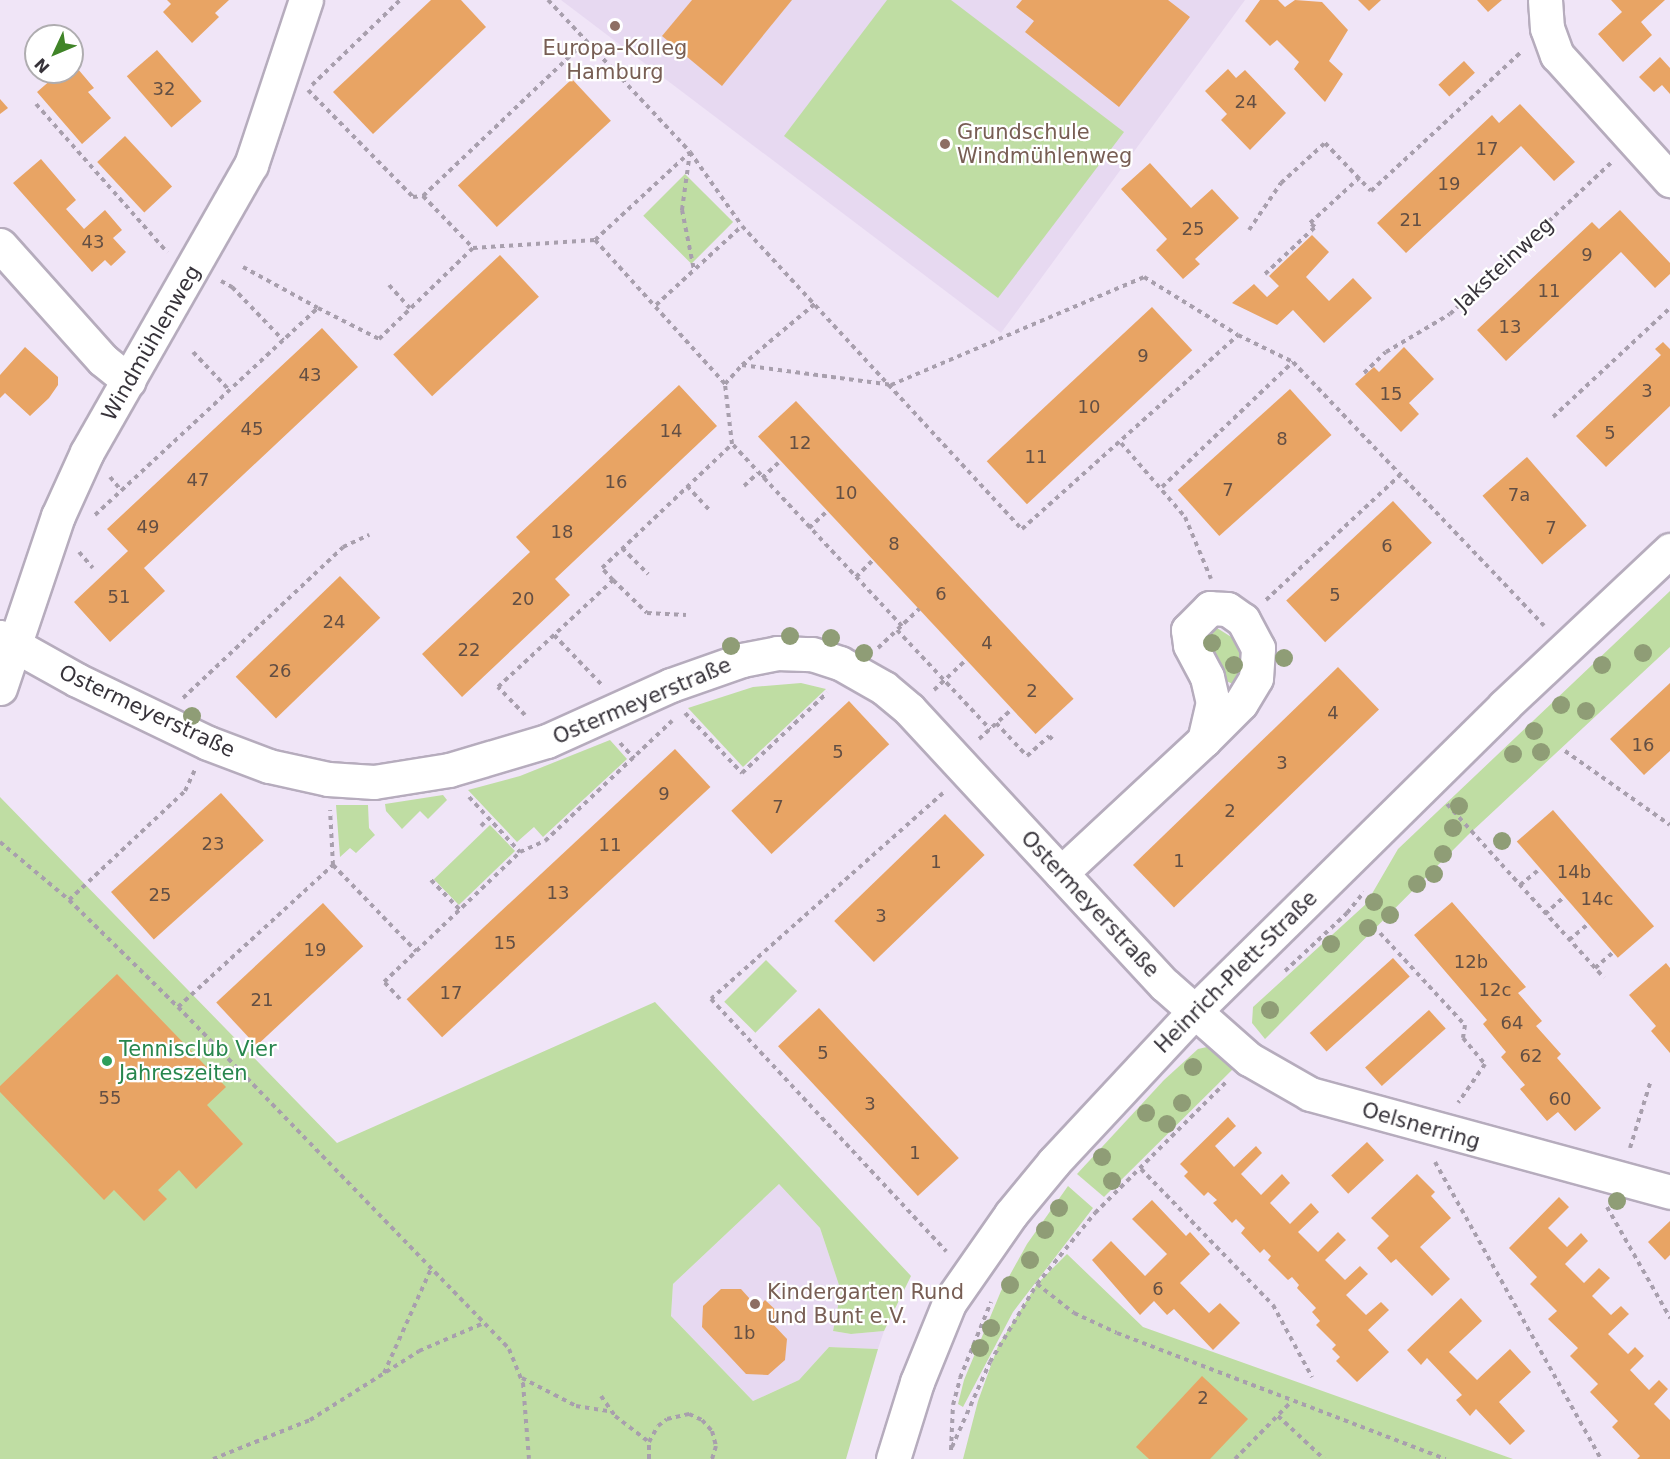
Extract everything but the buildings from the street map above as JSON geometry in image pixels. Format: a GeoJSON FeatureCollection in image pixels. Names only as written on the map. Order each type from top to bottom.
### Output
{"type":"FeatureCollection","features":[{"type":"Feature","properties":{"kind":"street","name":"Windmühlenweg"},"geometry":{"type":"LineString","coordinates":[[0,688],[7,641],[87,452],[194,268],[295,84],[306,0]]}},
{"type":"Feature","properties":{"kind":"street"},"geometry":{"type":"LineString","coordinates":[[1546,14],[1557,55],[1670,180]]}},
{"type":"Feature","properties":{"kind":"street"},"geometry":{"type":"LineString","coordinates":[[0,245],[103,360],[129,381]]}},
{"type":"Feature","properties":{"kind":"street","name":"Heinrich-Plett-Straße"},"geometry":{"type":"LineString","coordinates":[[893,1459],[935,1333],[967,1273],[1054,1162],[1195,1011],[1426,781],[1670,550]]}},
{"type":"Feature","properties":{"kind":"street","name":"Ostermeyerstraße"},"geometry":{"type":"LineString","coordinates":[[7,641],[208,743],[269,766],[328,779],[374,782],[449,770],[547,741],[671,685],[742,660],[777,652],[812,654],[840,663],[884,688],[971,757],[1061,873],[1165,985],[1195,1011]]}},
{"type":"Feature","properties":{"kind":"street"},"geometry":{"type":"LineString","coordinates":[[1061,873],[1204,740]]}},
{"type":"Feature","properties":{"kind":"street","name":"Oelsnerring"},"geometry":{"type":"LineString","coordinates":[[1195,1011],[1249,1059],[1310,1094],[1427,1128],[1670,1192]]}},
{"type":"Feature","properties":{"kind":"path"},"geometry":{"type":"LineString","coordinates":[[400,0],[295,84],[413,197],[423,196],[586,41]]}},
{"type":"Feature","properties":{"kind":"path"},"geometry":{"type":"LineString","coordinates":[[548,0],[690,152],[742,226],[816,303],[1022,529],[1238,335]]}},
{"type":"Feature","properties":{"kind":"path"},"geometry":{"type":"LineString","coordinates":[[1249,230],[1281,183],[1324,143],[1371,191],[1546,14]]}},
{"type":"Feature","properties":{"kind":"path"},"geometry":{"type":"LineString","coordinates":[[36,104],[168,253],[232,287],[283,340]]}},
{"type":"Feature","properties":{"kind":"path","name":"Jaksteinweg"},"geometry":{"type":"LineString","coordinates":[[1364,373],[1386,352],[1450,314],[1634,141]]}},
{"type":"Feature","properties":{"kind":"path"},"geometry":{"type":"LineString","coordinates":[[243,267],[379,339],[473,248],[595,240],[690,152]]}},
{"type":"Feature","properties":{"kind":"path"},"geometry":{"type":"LineString","coordinates":[[690,152],[682,210],[694,270]]}},
{"type":"Feature","properties":{"kind":"path"},"geometry":{"type":"LineString","coordinates":[[1265,274],[1315,227],[1310,223],[1359,178]]}},
{"type":"Feature","properties":{"kind":"path"},"geometry":{"type":"LineString","coordinates":[[423,196],[473,248]]}},
{"type":"Feature","properties":{"kind":"path"},"geometry":{"type":"LineString","coordinates":[[656,305],[742,226]]}},
{"type":"Feature","properties":{"kind":"path"},"geometry":{"type":"LineString","coordinates":[[595,240],[725,384],[732,444],[902,626]]}},
{"type":"Feature","properties":{"kind":"path"},"geometry":{"type":"LineString","coordinates":[[742,365],[891,386],[1144,277],[1238,335],[1293,362],[1565,649]]}},
{"type":"Feature","properties":{"kind":"path"},"geometry":{"type":"LineString","coordinates":[[388,285],[410,308]]}},
{"type":"Feature","properties":{"kind":"path"},"geometry":{"type":"LineString","coordinates":[[725,384],[742,365],[816,303]]}},
{"type":"Feature","properties":{"kind":"path"},"geometry":{"type":"LineString","coordinates":[[121,490],[318,308]]}},
{"type":"Feature","properties":{"kind":"path"},"geometry":{"type":"LineString","coordinates":[[1553,417],[1670,308]]}},
{"type":"Feature","properties":{"kind":"path"},"geometry":{"type":"LineString","coordinates":[[193,352],[229,390]]}},
{"type":"Feature","properties":{"kind":"path"},"geometry":{"type":"LineString","coordinates":[[1162,487],[1293,362]]}},
{"type":"Feature","properties":{"kind":"path"},"geometry":{"type":"LineString","coordinates":[[1120,443],[1162,487],[1185,517],[1213,586]]}},
{"type":"Feature","properties":{"kind":"path"},"geometry":{"type":"LineString","coordinates":[[686,615],[647,613],[602,568],[732,444]]}},
{"type":"Feature","properties":{"kind":"path"},"geometry":{"type":"LineString","coordinates":[[762,478],[780,461]]}},
{"type":"Feature","properties":{"kind":"path"},"geometry":{"type":"LineString","coordinates":[[744,486],[758,473]]}},
{"type":"Feature","properties":{"kind":"path"},"geometry":{"type":"LineString","coordinates":[[1261,605],[1400,475]]}},
{"type":"Feature","properties":{"kind":"path"},"geometry":{"type":"LineString","coordinates":[[687,486],[711,512]]}},
{"type":"Feature","properties":{"kind":"path"},"geometry":{"type":"LineString","coordinates":[[809,528],[827,511]]}},
{"type":"Feature","properties":{"kind":"path"},"geometry":{"type":"LineString","coordinates":[[178,702],[343,547],[369,535]]}},
{"type":"Feature","properties":{"kind":"path"},"geometry":{"type":"LineString","coordinates":[[622,548],[648,574]]}},
{"type":"Feature","properties":{"kind":"path"},"geometry":{"type":"LineString","coordinates":[[856,577],[873,560]]}},
{"type":"Feature","properties":{"kind":"path"},"geometry":{"type":"LineString","coordinates":[[530,720],[498,687],[613,580]]}},
{"type":"Feature","properties":{"kind":"path"},"geometry":{"type":"LineString","coordinates":[[876,650],[919,609]]}},
{"type":"Feature","properties":{"kind":"path"},"geometry":{"type":"LineString","coordinates":[[897,630],[990,729]]}},
{"type":"Feature","properties":{"kind":"path"},"geometry":{"type":"LineString","coordinates":[[554,635],[605,689]]}},
{"type":"Feature","properties":{"kind":"path"},"geometry":{"type":"LineString","coordinates":[[929,694],[966,660]]}},
{"type":"Feature","properties":{"kind":"path"},"geometry":{"type":"LineString","coordinates":[[400,999],[384,982],[520,852],[545,841],[683,711],[742,773],[832,688],[840,663]]}},
{"type":"Feature","properties":{"kind":"path"},"geometry":{"type":"LineString","coordinates":[[967,1273],[711,999],[971,757],[990,729],[1012,709]]}},
{"type":"Feature","properties":{"kind":"path"},"geometry":{"type":"LineString","coordinates":[[996,723],[1027,756],[1049,736],[1056,742]]}},
{"type":"Feature","properties":{"kind":"path"},"geometry":{"type":"LineString","coordinates":[[69,900],[184,791],[208,743]]}},
{"type":"Feature","properties":{"kind":"path"},"geometry":{"type":"LineString","coordinates":[[1565,752],[1670,825]]}},
{"type":"Feature","properties":{"kind":"path"},"geometry":{"type":"LineString","coordinates":[[449,770],[520,852]]}},
{"type":"Feature","properties":{"kind":"path"},"geometry":{"type":"LineString","coordinates":[[328,779],[333,865],[416,951]]}},
{"type":"Feature","properties":{"kind":"path"},"geometry":{"type":"LineString","coordinates":[[1426,781],[1604,978]]}},
{"type":"Feature","properties":{"kind":"path"},"geometry":{"type":"LineString","coordinates":[[481,826],[489,818]]}},
{"type":"Feature","properties":{"kind":"path"},"geometry":{"type":"LineString","coordinates":[[0,842],[69,900],[177,1007],[509,1349],[522,1377],[529,1459]]}},
{"type":"Feature","properties":{"kind":"path"},"geometry":{"type":"LineString","coordinates":[[177,1007],[333,865]]}},
{"type":"Feature","properties":{"kind":"path"},"geometry":{"type":"LineString","coordinates":[[1520,885],[1540,869]]}},
{"type":"Feature","properties":{"kind":"path"},"geometry":{"type":"LineString","coordinates":[[431,880],[460,910]]}},
{"type":"Feature","properties":{"kind":"path"},"geometry":{"type":"LineString","coordinates":[[1545,914],[1564,897]]}},
{"type":"Feature","properties":{"kind":"path"},"geometry":{"type":"LineString","coordinates":[[1569,940],[1587,925]]}},
{"type":"Feature","properties":{"kind":"path"},"geometry":{"type":"LineString","coordinates":[[1380,933],[1466,1026],[1463,1038],[1485,1064],[1427,1128],[1601,1459]]}},
{"type":"Feature","properties":{"kind":"path"},"geometry":{"type":"LineString","coordinates":[[1595,968],[1612,953]]}},
{"type":"Feature","properties":{"kind":"path"},"geometry":{"type":"LineString","coordinates":[[993,1297],[960,1378],[953,1404],[951,1450],[990,1362],[1037,1284],[1095,1213],[1232,1076]]}},
{"type":"Feature","properties":{"kind":"path"},"geometry":{"type":"LineString","coordinates":[[1651,1080],[1607,1176],[1606,1206],[1670,1318]]}},
{"type":"Feature","properties":{"kind":"path"},"geometry":{"type":"LineString","coordinates":[[1141,1169],[1273,1305],[1312,1377]]}},
{"type":"Feature","properties":{"kind":"path"},"geometry":{"type":"LineString","coordinates":[[384,1374],[431,1269]]}},
{"type":"Feature","properties":{"kind":"path"},"geometry":{"type":"LineString","coordinates":[[1037,1284],[1074,1313],[1117,1333],[1291,1402],[1446,1459]]}},
{"type":"Feature","properties":{"kind":"path"},"geometry":{"type":"LineString","coordinates":[[213,1459],[310,1420],[419,1351],[484,1323]]}},
{"type":"Feature","properties":{"kind":"path"},"geometry":{"type":"LineString","coordinates":[[522,1377],[576,1406],[612,1412]]}},
{"type":"Feature","properties":{"kind":"path"},"geometry":{"type":"LineString","coordinates":[[601,1396],[612,1412],[649,1443]]}},
{"type":"Feature","properties":{"kind":"path"},"geometry":{"type":"LineString","coordinates":[[1236,1459],[1291,1402]]}},
{"type":"Feature","properties":{"kind":"path"},"geometry":{"type":"LineString","coordinates":[[649,1459],[649,1443],[667,1419],[696,1416],[716,1438],[712,1459]]}},
{"type":"Feature","properties":{"kind":"path"},"geometry":{"type":"LineString","coordinates":[[1278,1416],[1324,1459]]}},
{"type":"Feature","properties":{"kind":"shaded area","name":"Grundschule Windmühlenweg"},"geometry":{"type":"Polygon","coordinates":[[[561,0],[1245,0],[1001,333],[561,0]]]}},
{"type":"Feature","properties":{"kind":"shaded area","name":"Kindergarten Rund und Bunt e.V."},"geometry":{"type":"Polygon","coordinates":[[[779,1184],[820,1228],[841,1291],[833,1331],[851,1334],[884,1331],[878,1349],[829,1347],[799,1380],[753,1401],[671,1316],[673,1284],[779,1184]]]}},
{"type":"Feature","properties":{"kind":"green space"},"geometry":{"type":"Polygon","coordinates":[[[887,0],[951,0],[1124,132],[998,298],[784,136],[887,0]]]}},
{"type":"Feature","properties":{"kind":"green space"},"geometry":{"type":"Polygon","coordinates":[[[685,174],[733,222],[691,264],[643,216],[685,174]]]}},
{"type":"Feature","properties":{"kind":"green space"},"geometry":{"type":"Polygon","coordinates":[[[1670,591],[1670,647],[1468,835],[1265,1039],[1252,1023],[1253,1007],[1366,904],[1398,849],[1670,591]]]}},
{"type":"Feature","properties":{"kind":"green space"},"geometry":{"type":"Polygon","coordinates":[[[1217,628],[1236,640],[1242,654],[1243,670],[1235,685],[1224,680],[1204,638],[1217,628]]]}},
{"type":"Feature","properties":{"kind":"green space"},"geometry":{"type":"Polygon","coordinates":[[[801,683],[826,689],[743,767],[688,708],[753,687],[801,683]]]}},
{"type":"Feature","properties":{"kind":"green space"},"geometry":{"type":"Polygon","coordinates":[[[610,740],[627,759],[543,837],[534,827],[517,842],[468,790],[520,776],[610,740]]]}},
{"type":"Feature","properties":{"kind":"green space"},"geometry":{"type":"Polygon","coordinates":[[[443,795],[447,800],[428,819],[420,811],[402,829],[386,811],[385,804],[443,795]]]}},
{"type":"Feature","properties":{"kind":"green space"},"geometry":{"type":"Polygon","coordinates":[[[0,797],[337,1143],[655,1002],[911,1276],[884,1331],[851,1334],[833,1331],[841,1291],[820,1228],[779,1184],[673,1284],[671,1316],[753,1401],[799,1380],[829,1347],[878,1349],[846,1459],[0,1459],[0,797]]]}},
{"type":"Feature","properties":{"kind":"green space"},"geometry":{"type":"Polygon","coordinates":[[[336,805],[368,805],[369,828],[375,835],[356,853],[350,848],[340,857],[336,805]]]}},
{"type":"Feature","properties":{"kind":"green space"},"geometry":{"type":"Polygon","coordinates":[[[490,825],[515,851],[459,905],[434,879],[490,825]]]}},
{"type":"Feature","properties":{"kind":"green space"},"geometry":{"type":"Polygon","coordinates":[[[766,960],[797,991],[755,1033],[724,1002],[766,960]]]}},
{"type":"Feature","properties":{"kind":"green space"},"geometry":{"type":"Polygon","coordinates":[[[1207,1047],[1235,1067],[1104,1197],[1077,1174],[1164,1080],[1198,1049],[1207,1047]]]}},
{"type":"Feature","properties":{"kind":"green space"},"geometry":{"type":"Polygon","coordinates":[[[1068,1186],[1093,1208],[1013,1312],[963,1407],[958,1404],[964,1380],[1001,1291],[1027,1244],[1068,1186]]]}},
{"type":"Feature","properties":{"kind":"green space"},"geometry":{"type":"Polygon","coordinates":[[[1067,1254],[1143,1327],[1513,1459],[963,1459],[978,1401],[998,1346],[1037,1284],[1067,1254]]]}},
{"type":"Feature","properties":{"kind":"place","name":"Europa-Kolleg Hamburg"},"geometry":{"type":"Point","coordinates":[615,26]}},
{"type":"Feature","properties":{"kind":"place","name":"Grundschule Windmühlenweg"},"geometry":{"type":"Point","coordinates":[945,144]}},
{"type":"Feature","properties":{"kind":"place","name":"Tennisclub Vier Jahreszeiten"},"geometry":{"type":"Point","coordinates":[107,1061]}},
{"type":"Feature","properties":{"kind":"place","name":"Kindergarten Rund und Bunt e.V."},"geometry":{"type":"Point","coordinates":[755,1304]}}]}
